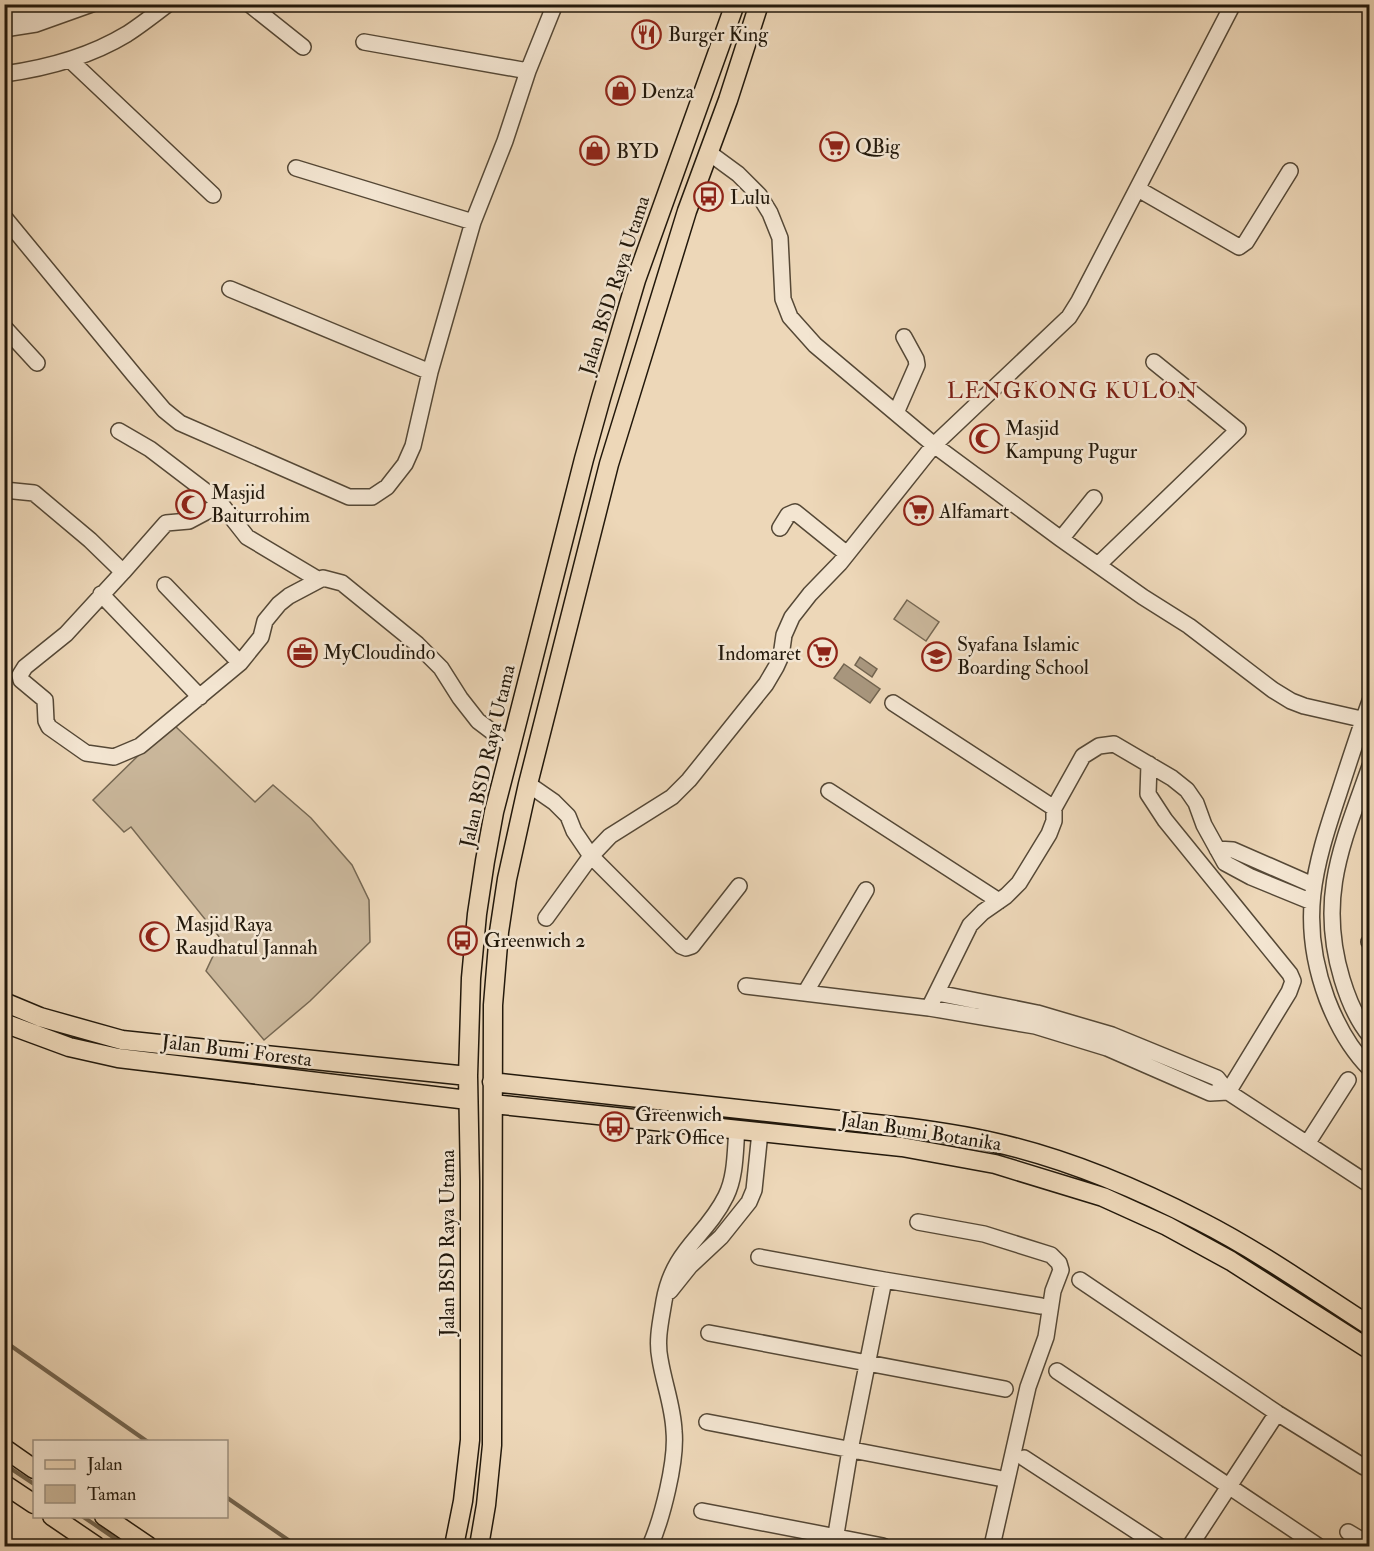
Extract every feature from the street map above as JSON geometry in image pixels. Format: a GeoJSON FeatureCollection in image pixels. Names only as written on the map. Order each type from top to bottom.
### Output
{"type":"FeatureCollection","features":[{"type":"Feature","properties":{"kind":"main road","name":"Jalan BSD Raya Utama"},"geometry":{"type":"LineString","coordinates":[[454,1546],[463,1501],[470,1440],[468,1076],[471,978],[477,914],[495,812],[584,459],[636,280],[735,4]]}},
{"type":"Feature","properties":{"kind":"main road"},"geometry":{"type":"LineString","coordinates":[[478,1546],[486,1505],[492,1445],[493,1005],[499,932],[507,879],[528,783],[609,464],[684,219],[728,100],[759,4]]}},
{"type":"Feature","properties":{"kind":"main road"},"geometry":{"type":"LineString","coordinates":[[584,459],[609,464]]}},
{"type":"Feature","properties":{"kind":"main road","name":"Jalan Bumi Foresta"},"geometry":{"type":"LineString","coordinates":[[4,1002],[40,1017],[122,1040],[468,1076]]}},
{"type":"Feature","properties":{"kind":"main road","name":"Jalan Bumi Foresta"},"geometry":{"type":"LineString","coordinates":[[4,1023],[69,1047],[118,1058],[468,1100]]}},
{"type":"Feature","properties":{"kind":"main road"},"geometry":{"type":"LineString","coordinates":[[179,1066],[181,1046]]}},
{"type":"Feature","properties":{"kind":"main road","name":"Jalan Bumi Botanika"},"geometry":{"type":"LineString","coordinates":[[492,1082],[894,1126],[956,1134],[999,1143],[1088,1171],[1184,1213],[1258,1255],[1370,1326]]}},
{"type":"Feature","properties":{"kind":"main road","name":"Jalan Bumi Botanika"},"geometry":{"type":"LineString","coordinates":[[493,1104],[902,1148],[995,1164],[1103,1197],[1157,1221],[1231,1261],[1370,1350]]}},
{"type":"Feature","properties":{"kind":"main road"},"geometry":{"type":"LineString","coordinates":[[995,1164],[999,1143]]}},
{"type":"Feature","properties":{"kind":"main road"},"geometry":{"type":"LineString","coordinates":[[4,1449],[33,1468]]}},
{"type":"Feature","properties":{"kind":"main road"},"geometry":{"type":"LineString","coordinates":[[4,1484],[33,1503]]}},
{"type":"Feature","properties":{"kind":"main road"},"geometry":{"type":"LineString","coordinates":[[55,1518],[96,1546]]}},
{"type":"Feature","properties":{"kind":"main road"},"geometry":{"type":"LineString","coordinates":[[107,1518],[148,1546]]}},
{"type":"Feature","properties":{"kind":"street"},"geometry":{"type":"LineString","coordinates":[[4,15],[33,17],[48,4]]}},
{"type":"Feature","properties":{"kind":"street"},"geometry":{"type":"LineString","coordinates":[[4,29],[33,17],[92,4]]}},
{"type":"Feature","properties":{"kind":"street"},"geometry":{"type":"LineString","coordinates":[[4,74],[32,70],[85,55],[127,34],[168,4]]}},
{"type":"Feature","properties":{"kind":"street"},"geometry":{"type":"LineString","coordinates":[[249,4],[303,47]]}},
{"type":"Feature","properties":{"kind":"street"},"geometry":{"type":"LineString","coordinates":[[4,217],[164,410],[180,423],[349,497],[372,497],[387,487],[405,464],[413,446],[430,372],[473,222],[555,4]]}},
{"type":"Feature","properties":{"kind":"street"},"geometry":{"type":"LineString","coordinates":[[546,918],[591,856],[610,836],[672,797],[689,780],[766,684],[781,656],[784,635],[792,617],[847,554],[934,445],[1069,317],[1233,4]]}},
{"type":"Feature","properties":{"kind":"street"},"geometry":{"type":"LineString","coordinates":[[364,42],[528,71]]}},
{"type":"Feature","properties":{"kind":"street"},"geometry":{"type":"LineString","coordinates":[[70,60],[213,195]]}},
{"type":"Feature","properties":{"kind":"street"},"geometry":{"type":"LineString","coordinates":[[708,152],[738,174],[759,195],[770,213],[780,238],[783,299],[790,317],[815,345],[934,445],[1061,539],[1189,626],[1273,690],[1304,706],[1366,720]]}},
{"type":"Feature","properties":{"kind":"street"},"geometry":{"type":"LineString","coordinates":[[296,168],[473,222]]}},
{"type":"Feature","properties":{"kind":"street"},"geometry":{"type":"LineString","coordinates":[[1138,189],[1239,247],[1246,242],[1290,171]]}},
{"type":"Feature","properties":{"kind":"street"},"geometry":{"type":"LineString","coordinates":[[230,289],[430,372]]}},
{"type":"Feature","properties":{"kind":"street"},"geometry":{"type":"LineString","coordinates":[[4,327],[37,363]]}},
{"type":"Feature","properties":{"kind":"street"},"geometry":{"type":"LineString","coordinates":[[896,413],[917,365],[904,337]]}},
{"type":"Feature","properties":{"kind":"street"},"geometry":{"type":"LineString","coordinates":[[1098,565],[1238,430],[1154,362]]}},
{"type":"Feature","properties":{"kind":"street"},"geometry":{"type":"LineString","coordinates":[[119,430],[168,462],[221,504],[247,537],[319,580]]}},
{"type":"Feature","properties":{"kind":"street"},"geometry":{"type":"LineString","coordinates":[[4,490],[34,493],[90,540],[123,572]]}},
{"type":"Feature","properties":{"kind":"street"},"geometry":{"type":"LineString","coordinates":[[1061,539],[1094,498]]}},
{"type":"Feature","properties":{"kind":"street"},"geometry":{"type":"LineString","coordinates":[[221,504],[189,521],[166,523],[66,634],[25,667],[20,675],[21,680],[45,700],[46,721],[49,727],[87,753],[114,757],[140,746],[240,663],[261,637],[265,621],[279,604],[319,580],[328,579],[342,583],[417,644],[441,668],[478,721],[511,746]]}},
{"type":"Feature","properties":{"kind":"street"},"geometry":{"type":"LineString","coordinates":[[780,528],[788,515],[795,512],[847,554]]}},
{"type":"Feature","properties":{"kind":"street"},"geometry":{"type":"LineString","coordinates":[[165,585],[240,663]]}},
{"type":"Feature","properties":{"kind":"street"},"geometry":{"type":"LineString","coordinates":[[101,594],[200,697]]}},
{"type":"Feature","properties":{"kind":"street"},"geometry":{"type":"LineString","coordinates":[[1370,701],[1366,720],[1320,849],[1312,902],[1314,949],[1323,987],[1344,1037],[1370,1069]]}},
{"type":"Feature","properties":{"kind":"street"},"geometry":{"type":"LineString","coordinates":[[893,702],[1054,808]]}},
{"type":"Feature","properties":{"kind":"street"},"geometry":{"type":"LineString","coordinates":[[929,1008],[970,925],[1019,884],[1049,834],[1054,821],[1054,808],[1083,756],[1099,746],[1114,744],[1187,790],[1196,803],[1225,863],[1312,902]]}},
{"type":"Feature","properties":{"kind":"street"},"geometry":{"type":"LineString","coordinates":[[1149,764],[1148,794],[1165,820],[1290,974],[1293,981],[1289,992],[1228,1092]]}},
{"type":"Feature","properties":{"kind":"street"},"geometry":{"type":"LineString","coordinates":[[1370,766],[1336,865],[1331,911],[1331,935],[1338,965],[1362,1013],[1370,1036]]}},
{"type":"Feature","properties":{"kind":"street"},"geometry":{"type":"LineString","coordinates":[[528,783],[554,802],[568,816],[574,831],[591,856],[681,946],[686,948],[692,946],[739,886]]}},
{"type":"Feature","properties":{"kind":"street"},"geometry":{"type":"LineString","coordinates":[[829,791],[999,901]]}},
{"type":"Feature","properties":{"kind":"street"},"geometry":{"type":"LineString","coordinates":[[1217,849],[1233,850],[1313,885]]}},
{"type":"Feature","properties":{"kind":"street"},"geometry":{"type":"LineString","coordinates":[[806,993],[866,890]]}},
{"type":"Feature","properties":{"kind":"street"},"geometry":{"type":"LineString","coordinates":[[746,986],[929,1008],[1035,1026],[1107,1048],[1210,1093],[1228,1092]]}},
{"type":"Feature","properties":{"kind":"street"},"geometry":{"type":"LineString","coordinates":[[937,993],[1037,1013],[1112,1035],[1217,1078],[1228,1092],[1370,1185]]}},
{"type":"Feature","properties":{"kind":"street"},"geometry":{"type":"LineString","coordinates":[[1307,1144],[1348,1080]]}},
{"type":"Feature","properties":{"kind":"street"},"geometry":{"type":"LineString","coordinates":[[650,1546],[663,1508],[675,1434],[659,1350],[659,1331],[665,1298],[675,1265],[718,1210],[726,1196],[733,1170],[737,1129]]}},
{"type":"Feature","properties":{"kind":"street"},"geometry":{"type":"LineString","coordinates":[[665,1298],[690,1266],[721,1237],[750,1202],[754,1190],[760,1132]]}},
{"type":"Feature","properties":{"kind":"street"},"geometry":{"type":"LineString","coordinates":[[918,1222],[984,1234],[1051,1255],[1059,1263],[1061,1270],[1053,1291],[1046,1337],[1028,1387],[992,1546]]}},
{"type":"Feature","properties":{"kind":"street"},"geometry":{"type":"LineString","coordinates":[[759,1257],[1041,1306]]}},
{"type":"Feature","properties":{"kind":"street"},"geometry":{"type":"LineString","coordinates":[[835,1542],[850,1450],[884,1280]]}},
{"type":"Feature","properties":{"kind":"street"},"geometry":{"type":"LineString","coordinates":[[1080,1280],[1277,1413],[1364,1467]]}},
{"type":"Feature","properties":{"kind":"street"},"geometry":{"type":"LineString","coordinates":[[709,1333],[1005,1389]]}},
{"type":"Feature","properties":{"kind":"street"},"geometry":{"type":"LineString","coordinates":[[1057,1371],[1318,1546]]}},
{"type":"Feature","properties":{"kind":"street"},"geometry":{"type":"LineString","coordinates":[[1190,1546],[1277,1413]]}},
{"type":"Feature","properties":{"kind":"street"},"geometry":{"type":"LineString","coordinates":[[707,1422],[998,1478]]}},
{"type":"Feature","properties":{"kind":"street"},"geometry":{"type":"LineString","coordinates":[[1024,1458],[1159,1546]]}},
{"type":"Feature","properties":{"kind":"street"},"geometry":{"type":"LineString","coordinates":[[702,1511],[835,1542],[883,1546]]}},
{"type":"Feature","properties":{"kind":"street"},"geometry":{"type":"LineString","coordinates":[[1348,1532],[1370,1545]]}},
{"type":"Feature","properties":{"kind":"green space"},"geometry":{"type":"Polygon","coordinates":[[[907,600],[939,622],[926,641],[894,619],[907,600]]]}},
{"type":"Feature","properties":{"kind":"green space"},"geometry":{"type":"Polygon","coordinates":[[[175,726],[255,802],[273,785],[311,818],[352,865],[369,900],[370,942],[310,1001],[264,1040],[206,971],[221,939],[131,827],[124,832],[93,800],[147,747],[175,726]]]}},
{"type":"Feature","properties":{"kind":"shaded area"},"geometry":{"type":"Polygon","coordinates":[[[860,657],[877,669],[872,677],[855,665],[860,657]]]}},
{"type":"Feature","properties":{"kind":"shaded area"},"geometry":{"type":"Polygon","coordinates":[[[844,664],[880,689],[870,703],[834,678],[844,664]]]}},
{"type":"Feature","properties":{"kind":"waterway"},"geometry":{"type":"LineString","coordinates":[[4,1341],[145,1440]]}},
{"type":"Feature","properties":{"kind":"waterway"},"geometry":{"type":"LineString","coordinates":[[4,1464],[33,1483]]}},
{"type":"Feature","properties":{"kind":"waterway"},"geometry":{"type":"LineString","coordinates":[[228,1498],[297,1546]]}},
{"type":"Feature","properties":{"kind":"waterway"},"geometry":{"type":"LineString","coordinates":[[85,1518],[126,1546]]}},
{"type":"Feature","properties":{"kind":"place","name":"Burger King"},"geometry":{"type":"Point","coordinates":[647,34]}},
{"type":"Feature","properties":{"kind":"place","name":"Denza"},"geometry":{"type":"Point","coordinates":[620,91]}},
{"type":"Feature","properties":{"kind":"place","name":"QBig"},"geometry":{"type":"Point","coordinates":[834,146]}},
{"type":"Feature","properties":{"kind":"place","name":"BYD"},"geometry":{"type":"Point","coordinates":[595,151]}},
{"type":"Feature","properties":{"kind":"place","name":"Lulu"},"geometry":{"type":"Point","coordinates":[709,197]}},
{"type":"Feature","properties":{"kind":"place","name":"Masjid Kampung Pugur"},"geometry":{"type":"Point","coordinates":[984,439]}},
{"type":"Feature","properties":{"kind":"place","name":"Masjid Baiturrohim"},"geometry":{"type":"Point","coordinates":[190,504]}},
{"type":"Feature","properties":{"kind":"place","name":"Alfamart"},"geometry":{"type":"Point","coordinates":[918,511]}},
{"type":"Feature","properties":{"kind":"place","name":"MyCloudindo"},"geometry":{"type":"Point","coordinates":[302,652]}},
{"type":"Feature","properties":{"kind":"place","name":"Indomaret"},"geometry":{"type":"Point","coordinates":[822,653]}},
{"type":"Feature","properties":{"kind":"place","name":"Syafana Islamic Boarding School"},"geometry":{"type":"Point","coordinates":[936,656]}},
{"type":"Feature","properties":{"kind":"place","name":"Masjid Raya Raudhatul Jannah"},"geometry":{"type":"Point","coordinates":[154,936]}},
{"type":"Feature","properties":{"kind":"place","name":"Greenwich 2"},"geometry":{"type":"Point","coordinates":[463,940]}},
{"type":"Feature","properties":{"kind":"place","name":"Greenwich Park Office"},"geometry":{"type":"Point","coordinates":[614,1126]}},
{"type":"Feature","properties":{"kind":"district","name":"LENGKONG KULON"},"geometry":{"type":"Point","coordinates":[1073,390]}}]}
